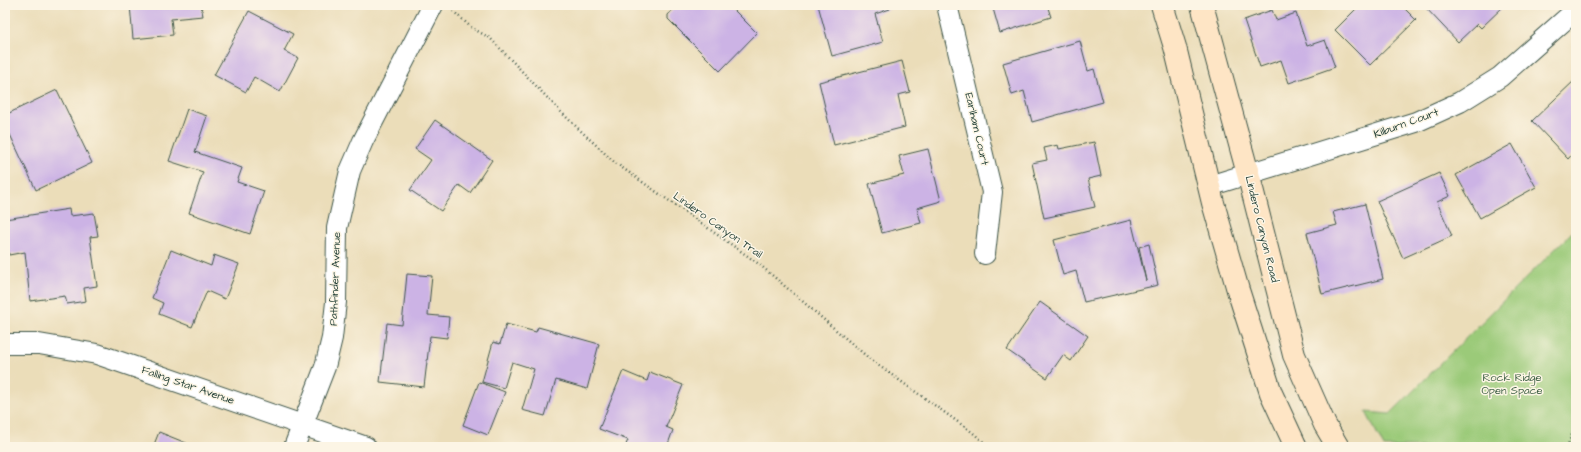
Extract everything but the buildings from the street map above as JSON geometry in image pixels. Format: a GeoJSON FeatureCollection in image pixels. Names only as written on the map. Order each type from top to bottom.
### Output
{"type":"FeatureCollection","features":[{"type":"Feature","properties":{"kind":"street","name":"Earlham Court"},"geometry":{"type":"LineString","coordinates":[[947,5],[992,192],[985,254]]}},
{"type":"Feature","properties":{"kind":"street"},"geometry":{"type":"LineString","coordinates":[[1162,5],[1175,48],[1209,186],[1238,290],[1269,385],[1296,447]]}},
{"type":"Feature","properties":{"kind":"street","name":"Lindero Canyon Road"},"geometry":{"type":"LineString","coordinates":[[1202,5],[1248,175],[1294,355],[1325,425],[1338,447]]}},
{"type":"Feature","properties":{"kind":"street","name":"Pathfinder Avenue"},"geometry":{"type":"LineString","coordinates":[[294,447],[304,425],[325,367],[332,338],[336,302],[337,228],[350,171],[363,142],[442,7]]}},
{"type":"Feature","properties":{"kind":"street","name":"Kilburn Court"},"geometry":{"type":"LineString","coordinates":[[1209,186],[1416,122],[1460,102],[1500,77],[1576,10]]}},
{"type":"Feature","properties":{"kind":"street","name":"Falling Star Avenue"},"geometry":{"type":"LineString","coordinates":[[5,344],[39,344],[98,354],[366,447]]}},
{"type":"Feature","properties":{"kind":"path","name":"Lindero Canyon Trail"},"geometry":{"type":"LineString","coordinates":[[442,7],[472,28],[490,38],[563,114],[614,162],[759,264],[871,360],[972,432],[988,447]]}},
{"type":"Feature","properties":{"kind":"path"},"geometry":{"type":"LineString","coordinates":[[1567,447],[1576,424]]}},
{"type":"Feature","properties":{"kind":"green space","name":"Rock Ridge Open Space"},"geometry":{"type":"Polygon","coordinates":[[[1576,228],[1576,447],[1384,447],[1366,412],[1390,414],[1576,228]]]}}]}
